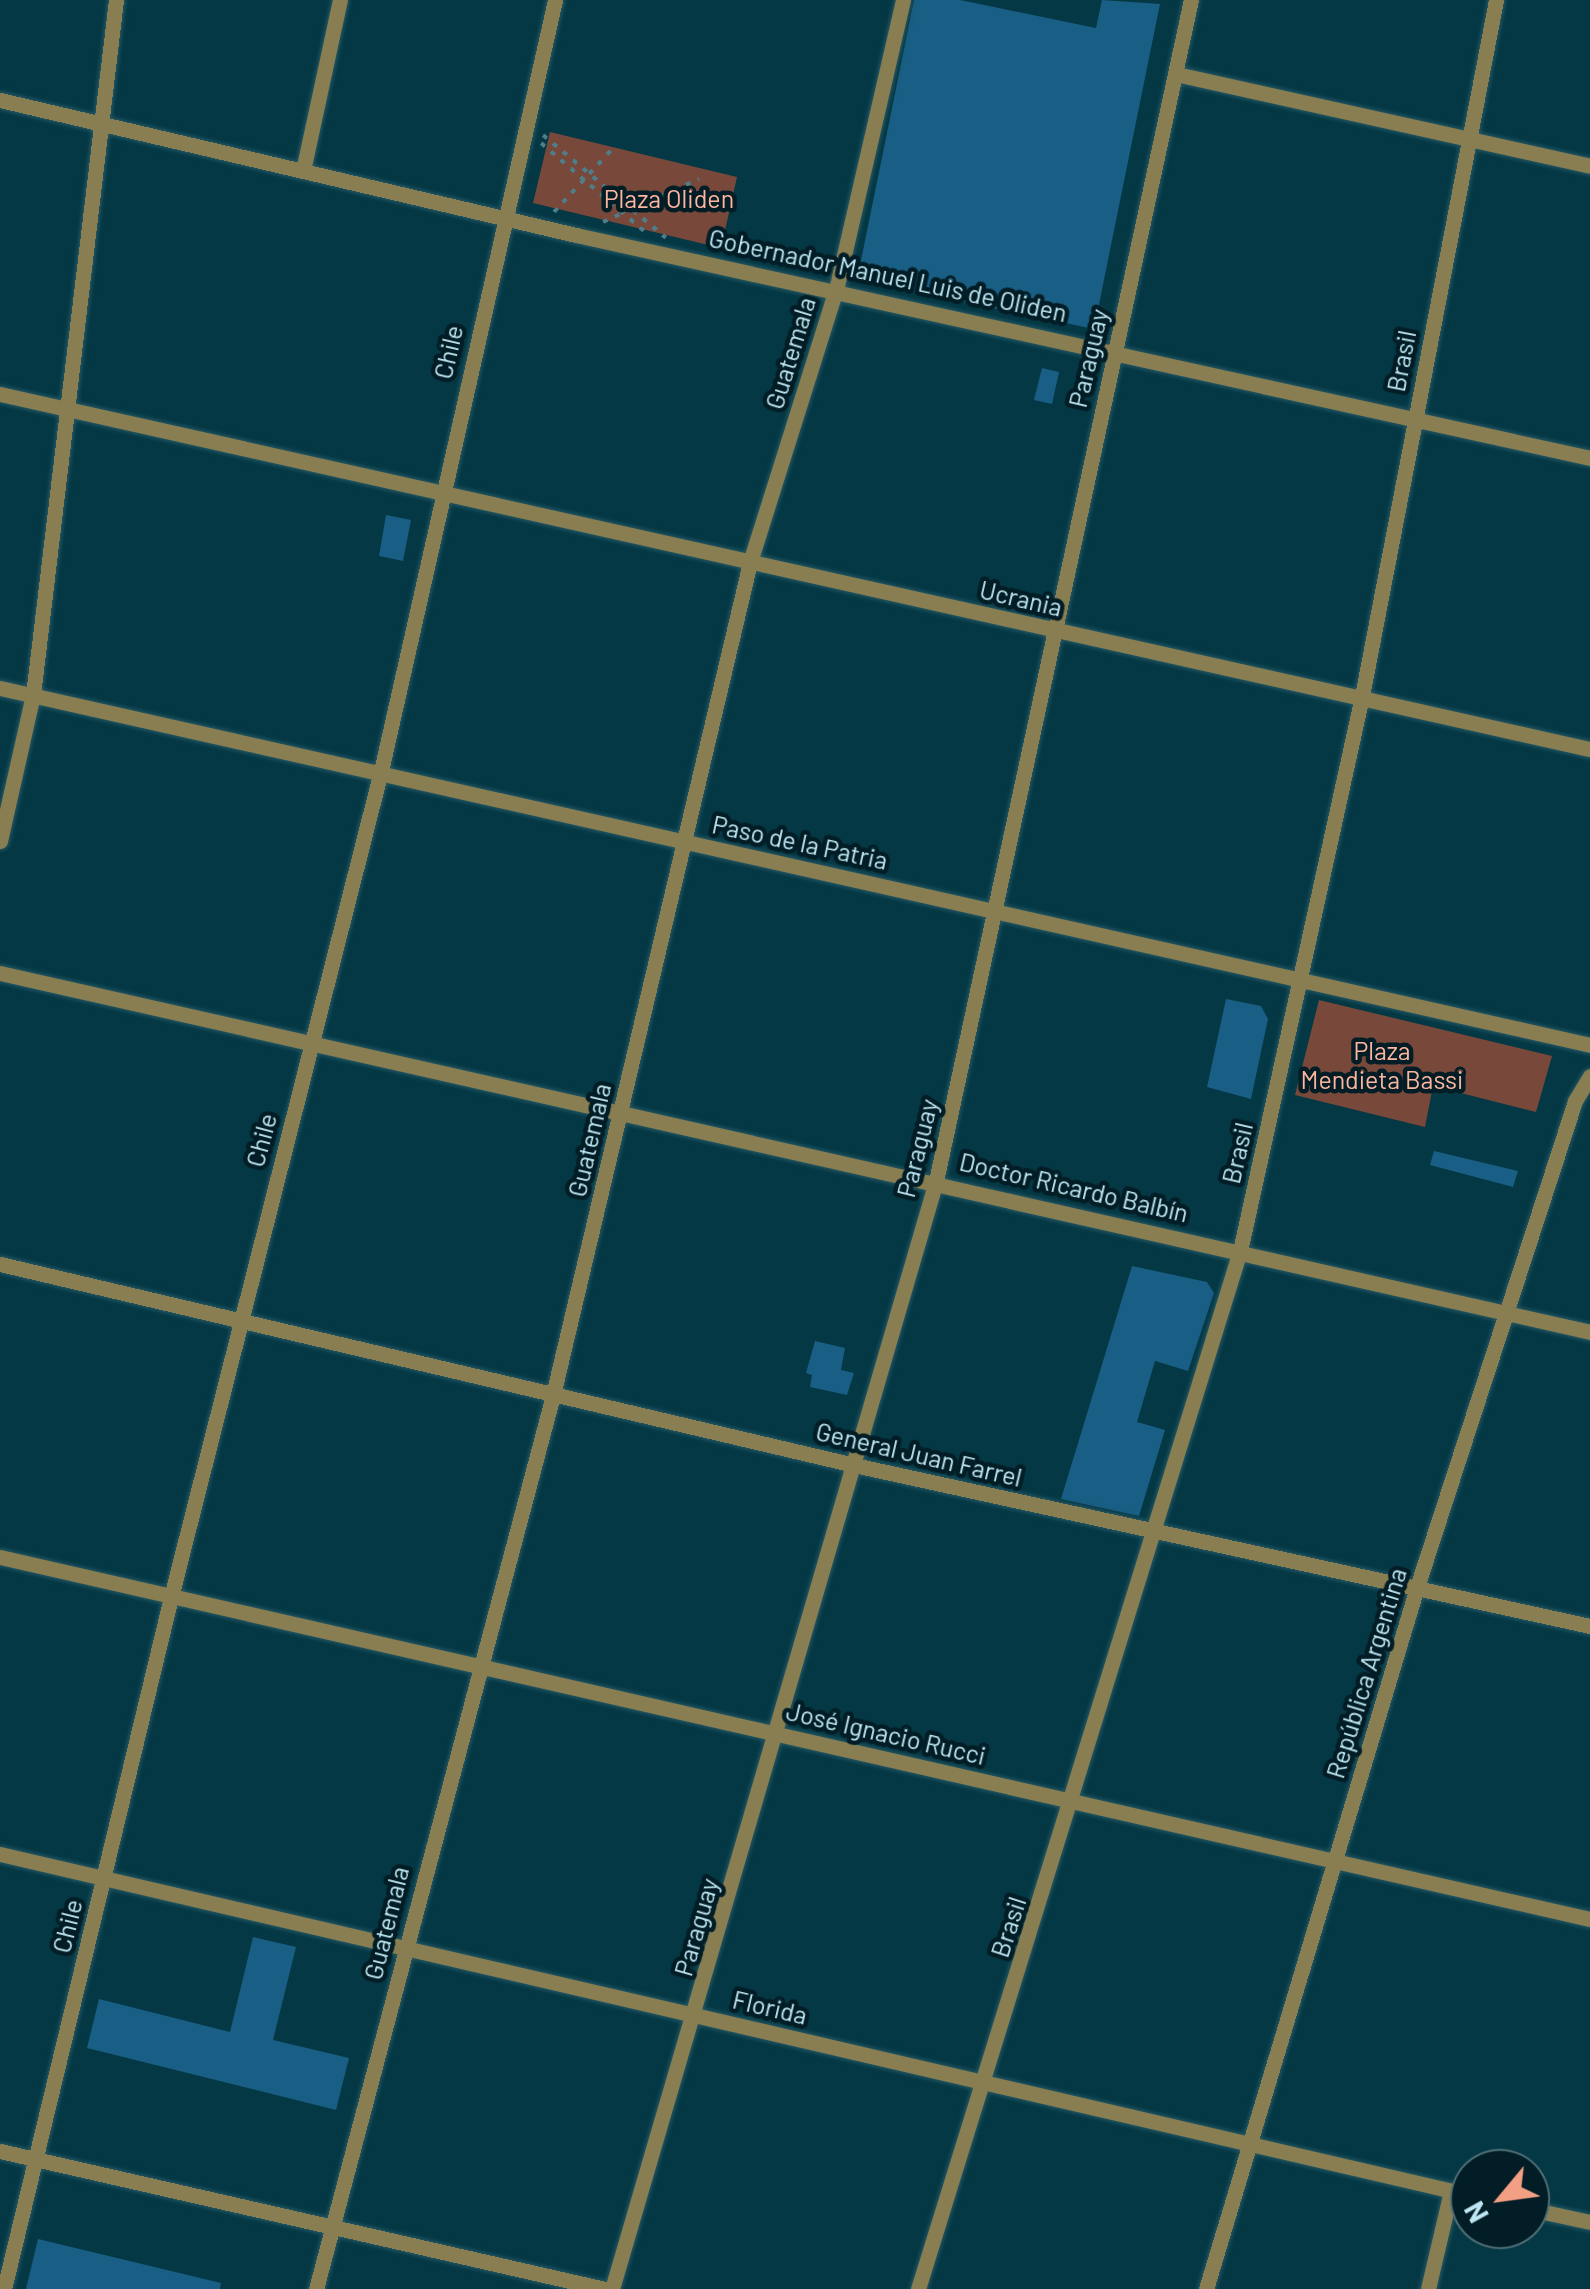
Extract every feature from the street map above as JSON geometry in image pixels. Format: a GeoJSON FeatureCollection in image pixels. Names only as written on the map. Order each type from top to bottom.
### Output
{"type":"FeatureCollection","features":[{"type":"Feature","properties":{"kind":"street"},"geometry":{"type":"LineString","coordinates":[[0,842],[33,695],[116,0]]}},
{"type":"Feature","properties":{"kind":"street"},"geometry":{"type":"LineString","coordinates":[[304,166],[340,0]]}},
{"type":"Feature","properties":{"kind":"street","name":"Chile"},"geometry":{"type":"LineString","coordinates":[[4,2289],[170,1596],[381,771],[555,0]]}},
{"type":"Feature","properties":{"kind":"street","name":"Guatemala"},"geometry":{"type":"LineString","coordinates":[[316,2289],[478,1666],[553,1395],[750,562],[836,290],[902,0]]}},
{"type":"Feature","properties":{"kind":"street","name":"Paraguay"},"geometry":{"type":"LineString","coordinates":[[609,2289],[697,2016],[936,1181],[998,912],[1052,631],[1191,0]]}},
{"type":"Feature","properties":{"kind":"street","name":"Brasil"},"geometry":{"type":"LineString","coordinates":[[918,2289],[1074,1801],[1240,1251],[1303,979],[1362,696],[1496,0]]}},
{"type":"Feature","properties":{"kind":"street"},"geometry":{"type":"LineString","coordinates":[[1176,74],[1590,166]]}},
{"type":"Feature","properties":{"kind":"street","name":"Gobernador Manuel Luis de Oliden"},"geometry":{"type":"LineString","coordinates":[[0,100],[304,166],[576,235],[668,252],[1590,458]]}},
{"type":"Feature","properties":{"kind":"street","name":"Ucrania"},"geometry":{"type":"LineString","coordinates":[[0,394],[1590,749]]}},
{"type":"Feature","properties":{"kind":"street","name":"Paso de la Patria"},"geometry":{"type":"LineString","coordinates":[[0,688],[1590,1044]]}},
{"type":"Feature","properties":{"kind":"street","name":"Doctor Ricardo Balbín"},"geometry":{"type":"LineString","coordinates":[[0,973],[313,1040],[1590,1332]]}},
{"type":"Feature","properties":{"kind":"street","name":"República Argentina"},"geometry":{"type":"LineString","coordinates":[[1206,2289],[1417,1587],[1574,1101],[1590,1076]]}},
{"type":"Feature","properties":{"kind":"street","name":"General Juan Farrel"},"geometry":{"type":"LineString","coordinates":[[0,1264],[854,1465],[1590,1626]]}},
{"type":"Feature","properties":{"kind":"street","name":"José Ignacio Rucci"},"geometry":{"type":"LineString","coordinates":[[0,1558],[1590,1919]]}},
{"type":"Feature","properties":{"kind":"street","name":"Florida"},"geometry":{"type":"LineString","coordinates":[[0,1854],[1450,2191]]}},
{"type":"Feature","properties":{"kind":"street"},"geometry":{"type":"LineString","coordinates":[[0,2151],[609,2289]]}},
{"type":"Feature","properties":{"kind":"street"},"geometry":{"type":"LineString","coordinates":[[1428,2289],[1450,2195]]}},
{"type":"Feature","properties":{"kind":"street"},"geometry":{"type":"LineString","coordinates":[[1550,2213],[1590,2222]]}},
{"type":"Feature","properties":{"kind":"path"},"geometry":{"type":"LineString","coordinates":[[527,126],[690,258]]}},
{"type":"Feature","properties":{"kind":"path"},"geometry":{"type":"LineString","coordinates":[[527,126],[668,252]]}},
{"type":"Feature","properties":{"kind":"path"},"geometry":{"type":"LineString","coordinates":[[541,226],[614,147]]}},
{"type":"Feature","properties":{"kind":"path"},"geometry":{"type":"LineString","coordinates":[[576,235],[699,179]]}},
{"type":"Feature","properties":{"kind":"green space","name":"Plaza Oliden"},"geometry":{"type":"Polygon","coordinates":[[[550,132],[737,177],[721,248],[533,203],[550,132]]]}},
{"type":"Feature","properties":{"kind":"green space","name":"Plaza Mendieta Bassi"},"geometry":{"type":"Polygon","coordinates":[[[1319,1000],[1552,1056],[1536,1112],[1433,1086],[1425,1127],[1295,1095],[1319,1000]]]}},
{"type":"Feature","properties":{"kind":"building"},"geometry":{"type":"Polygon","coordinates":[[[914,0],[960,0],[1096,28],[1102,0],[1160,4],[1094,329],[857,280],[914,0]]]}},
{"type":"Feature","properties":{"kind":"building"},"geometry":{"type":"Polygon","coordinates":[[[1042,368],[1059,372],[1052,404],[1034,400],[1042,368]]]}},
{"type":"Feature","properties":{"kind":"building"},"geometry":{"type":"Polygon","coordinates":[[[386,515],[411,520],[403,561],[379,556],[386,515]]]}},
{"type":"Feature","properties":{"kind":"building"},"geometry":{"type":"Polygon","coordinates":[[[1226,999],[1261,1006],[1268,1019],[1251,1099],[1207,1087],[1226,999]]]}},
{"type":"Feature","properties":{"kind":"building"},"geometry":{"type":"Polygon","coordinates":[[[1434,1151],[1518,1171],[1513,1187],[1430,1165],[1434,1151]]]}},
{"type":"Feature","properties":{"kind":"building"},"geometry":{"type":"Polygon","coordinates":[[[1132,1266],[1207,1282],[1214,1293],[1188,1371],[1155,1361],[1137,1422],[1165,1430],[1139,1516],[1061,1499],[1132,1266]]]}},
{"type":"Feature","properties":{"kind":"building"},"geometry":{"type":"Polygon","coordinates":[[[815,1341],[845,1348],[841,1370],[854,1373],[847,1395],[810,1387],[812,1375],[806,1373],[815,1341]]]}},
{"type":"Feature","properties":{"kind":"building"},"geometry":{"type":"Polygon","coordinates":[[[253,1937],[296,1947],[273,2040],[349,2058],[336,2110],[87,2048],[99,1999],[230,2032],[253,1937]]]}},
{"type":"Feature","properties":{"kind":"building"},"geometry":{"type":"Polygon","coordinates":[[[38,2239],[221,2283],[220,2289],[26,2289],[38,2239]]]}}]}
